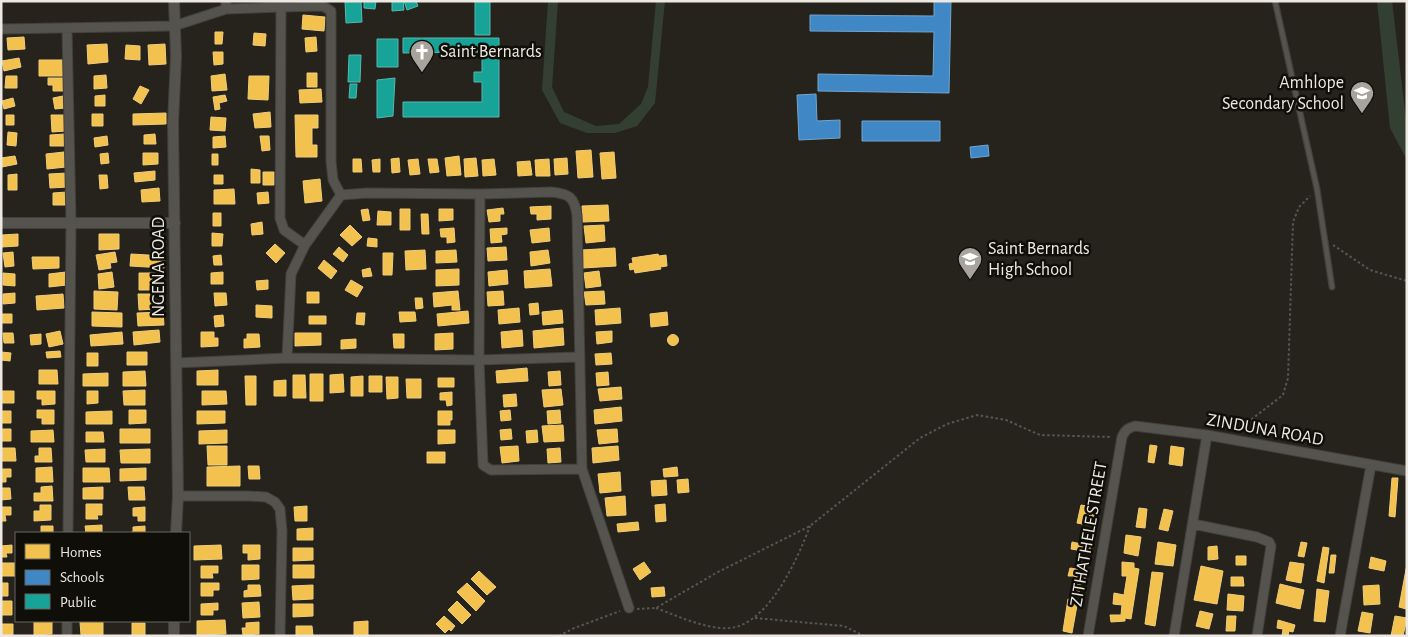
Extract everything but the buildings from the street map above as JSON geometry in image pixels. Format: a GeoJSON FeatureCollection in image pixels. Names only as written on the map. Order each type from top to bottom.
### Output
{"type":"FeatureCollection","features":[{"type":"Feature","properties":{"kind":"street","name":"NGENA ROAD"},"geometry":{"type":"LineString","coordinates":[[174,1],[176,57],[173,123],[178,496],[176,532]]}},
{"type":"Feature","properties":{"kind":"street"},"geometry":{"type":"LineString","coordinates":[[1,28],[174,26],[226,5],[324,6],[331,11],[331,161],[334,180],[341,195]]}},
{"type":"Feature","properties":{"kind":"street"},"geometry":{"type":"LineString","coordinates":[[281,7],[280,218],[284,230],[305,245]]}},
{"type":"Feature","properties":{"kind":"street"},"geometry":{"type":"LineString","coordinates":[[67,28],[71,223],[68,532]]}},
{"type":"Feature","properties":{"kind":"street"},"geometry":{"type":"LineString","coordinates":[[287,358],[292,274],[305,245],[341,195],[367,193],[480,194],[551,192],[569,196],[575,203],[577,215],[582,469],[629,608]]}},
{"type":"Feature","properties":{"kind":"street"},"geometry":{"type":"LineString","coordinates":[[480,194],[479,360],[482,459],[486,468],[491,470],[582,469]]}},
{"type":"Feature","properties":{"kind":"street"},"geometry":{"type":"LineString","coordinates":[[1,222],[175,223]]}},
{"type":"Feature","properties":{"kind":"street"},"geometry":{"type":"LineString","coordinates":[[176,363],[287,358],[479,360],[579,357]]}},
{"type":"Feature","properties":{"kind":"street","name":"ZINDUNA ROAD"},"geometry":{"type":"LineString","coordinates":[[1122,437],[1124,431],[1135,426],[1207,435],[1407,471]]}},
{"type":"Feature","properties":{"kind":"street"},"geometry":{"type":"LineString","coordinates":[[1174,636],[1207,435]]}},
{"type":"Feature","properties":{"kind":"street","name":"ZITHATHELE STREET"},"geometry":{"type":"LineString","coordinates":[[1088,636],[1122,437]]}},
{"type":"Feature","properties":{"kind":"street"},"geometry":{"type":"LineString","coordinates":[[1340,636],[1371,465]]}},
{"type":"Feature","properties":{"kind":"street"},"geometry":{"type":"LineString","coordinates":[[178,496],[266,497],[275,502],[280,509],[282,531],[280,636]]}},
{"type":"Feature","properties":{"kind":"street"},"geometry":{"type":"LineString","coordinates":[[1193,524],[1257,537],[1269,542],[1271,546],[1257,636]]}},
{"type":"Feature","properties":{"kind":"street"},"geometry":{"type":"LineString","coordinates":[[67,622],[67,636]]}},
{"type":"Feature","properties":{"kind":"street"},"geometry":{"type":"LineString","coordinates":[[174,622],[174,636]]}},
{"type":"Feature","properties":{"kind":"lane"},"geometry":{"type":"LineString","coordinates":[[1275,1],[1317,189],[1332,287]]}},
{"type":"Feature","properties":{"kind":"path"},"geometry":{"type":"LineString","coordinates":[[1235,441],[1248,422],[1283,395],[1288,378],[1293,222],[1299,207],[1317,189]]}},
{"type":"Feature","properties":{"kind":"path"},"geometry":{"type":"LineString","coordinates":[[1325,240],[1370,270],[1407,282]]}},
{"type":"Feature","properties":{"kind":"path"},"geometry":{"type":"LineString","coordinates":[[559,636],[572,629],[629,608],[639,610],[656,608],[716,573],[810,526],[920,438],[947,424],[978,415],[1006,420],[1040,435],[1122,437]]}},
{"type":"Feature","properties":{"kind":"path"},"geometry":{"type":"LineString","coordinates":[[656,608],[697,623],[728,628],[742,626],[764,610],[792,567],[810,526]]}},
{"type":"Feature","properties":{"kind":"path"},"geometry":{"type":"LineString","coordinates":[[755,618],[844,626],[864,636]]}},
{"type":"Feature","properties":{"kind":"green space"},"geometry":{"type":"Polygon","coordinates":[[[548,1],[558,1],[552,87],[564,112],[596,126],[619,124],[641,104],[648,87],[656,1],[665,1],[655,103],[637,126],[615,133],[587,133],[560,123],[542,90],[548,1]]]}},
{"type":"Feature","properties":{"kind":"green space"},"geometry":{"type":"Polygon","coordinates":[[[1377,1],[1392,1],[1407,128],[1407,160],[1390,128],[1377,1]]]}},
{"type":"Feature","properties":{"kind":"place","name":"Saint Bernards"},"geometry":{"type":"Point","coordinates":[422,73]}},
{"type":"Feature","properties":{"kind":"place","name":"Amhlope Secondary School"},"geometry":{"type":"Point","coordinates":[1362,114]}},
{"type":"Feature","properties":{"kind":"place","name":"Saint Bernards High School"},"geometry":{"type":"Point","coordinates":[970,280]}}]}
